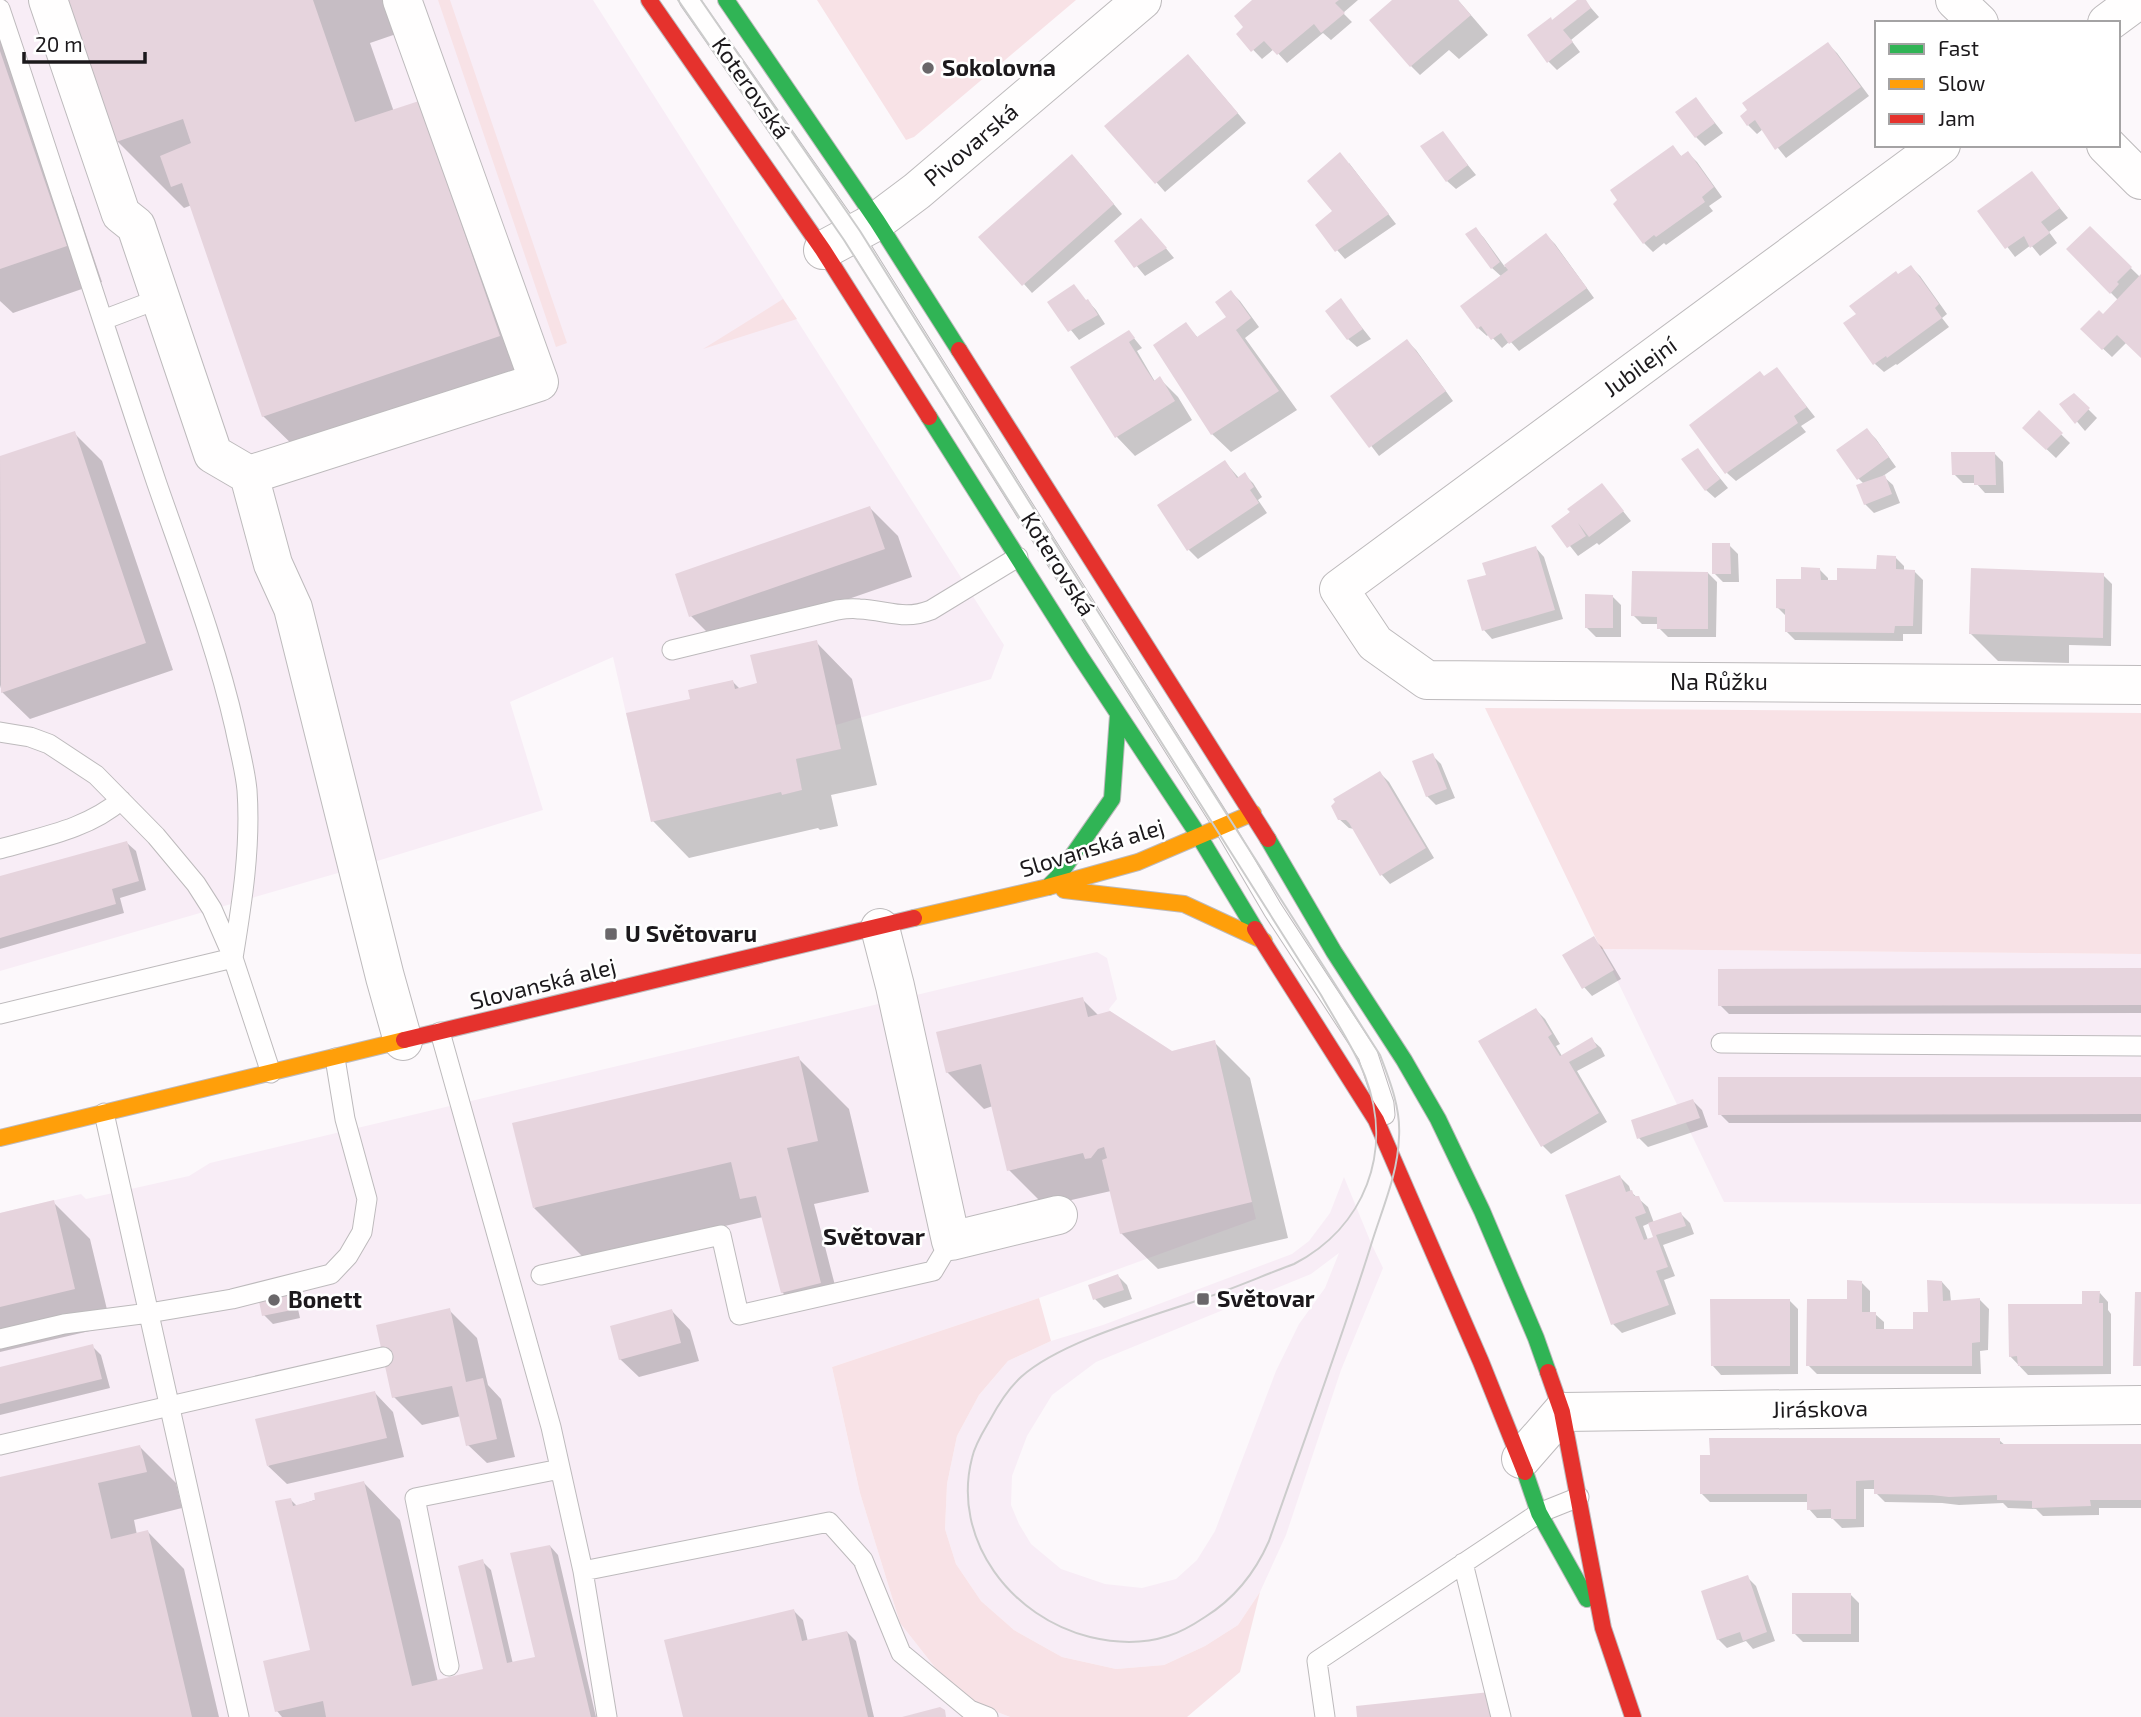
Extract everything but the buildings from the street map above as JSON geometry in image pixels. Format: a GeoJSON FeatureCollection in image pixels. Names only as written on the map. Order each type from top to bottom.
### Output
{"type":"FeatureCollection","features":[{"type":"Feature","properties":{"kind":"street"},"geometry":{"type":"LineString","coordinates":[[48,0],[121,215],[136,226],[213,454],[248,475],[273,564],[293,608],[403,1041]]}},
{"type":"Feature","properties":{"kind":"street"},"geometry":{"type":"LineString","coordinates":[[248,475],[538,382],[402,0]]}},
{"type":"Feature","properties":{"kind":"street","name":"Koterovská"},"geometry":{"type":"LineString","coordinates":[[649,0],[851,235],[1253,813],[1334,952],[1404,1060],[1438,1119],[1482,1211],[1536,1338],[1562,1412],[1603,1628]]}},
{"type":"Feature","properties":{"kind":"street","name":"Koterovská"},"geometry":{"type":"LineString","coordinates":[[726,0],[1018,557],[1199,836],[1376,1120],[1521,1459],[1539,1513],[1603,1628]]}},
{"type":"Feature","properties":{"kind":"street","name":"Pivovarská"},"geometry":{"type":"LineString","coordinates":[[851,235],[917,191],[1142,0]]}},
{"type":"Feature","properties":{"kind":"street"},"geometry":{"type":"LineString","coordinates":[[1955,0],[1977,21]]}},
{"type":"Feature","properties":{"kind":"street"},"geometry":{"type":"LineString","coordinates":[[2110,21],[2138,0]]}},
{"type":"Feature","properties":{"kind":"street","name":"Jubilejní"},"geometry":{"type":"LineString","coordinates":[[1339,589],[1938,147]]}},
{"type":"Feature","properties":{"kind":"street"},"geometry":{"type":"LineString","coordinates":[[2108,147],[2141,180]]}},
{"type":"Feature","properties":{"kind":"street","name":"Na Růžku"},"geometry":{"type":"LineString","coordinates":[[1339,589],[1375,643],[1427,680],[2141,685]]}},
{"type":"Feature","properties":{"kind":"street"},"geometry":{"type":"LineString","coordinates":[[1048,887],[1112,799],[1118,715]]}},
{"type":"Feature","properties":{"kind":"street","name":"Slovanská alej"},"geometry":{"type":"LineString","coordinates":[[0,1138],[1048,887],[1138,862],[1253,813]]}},
{"type":"Feature","properties":{"kind":"street"},"geometry":{"type":"LineString","coordinates":[[1048,887],[1184,904],[1264,941]]}},
{"type":"Feature","properties":{"kind":"street"},"geometry":{"type":"LineString","coordinates":[[880,928],[951,1241],[1058,1215]]}},
{"type":"Feature","properties":{"kind":"street","name":"Jiráskova"},"geometry":{"type":"LineString","coordinates":[[1562,1412],[2141,1405]]}},
{"type":"Feature","properties":{"kind":"street"},"geometry":{"type":"LineString","coordinates":[[1521,1459],[1562,1412]]}},
{"type":"Feature","properties":{"kind":"street"},"geometry":{"type":"LineString","coordinates":[[1603,1628],[1633,1717]]}},
{"type":"Feature","properties":{"kind":"lane","name":"Koterovská"},"geometry":{"type":"LineString","coordinates":[[689,0],[851,235],[1223,825],[1273,909],[1368,1055],[1384,1104],[1388,1146]]}},
{"type":"Feature","properties":{"kind":"lane"},"geometry":{"type":"LineString","coordinates":[[0,9],[229,699],[247,788],[248,816],[245,880],[233,958]]}},
{"type":"Feature","properties":{"kind":"lane"},"geometry":{"type":"LineString","coordinates":[[103,320],[160,298]]}},
{"type":"Feature","properties":{"kind":"lane"},"geometry":{"type":"LineString","coordinates":[[672,650],[837,610],[860,608],[905,616],[918,615],[931,610],[1018,557]]}},
{"type":"Feature","properties":{"kind":"lane"},"geometry":{"type":"LineString","coordinates":[[0,732],[30,737],[49,744],[96,775],[156,836],[196,884],[212,909],[233,958],[271,1073]]}},
{"type":"Feature","properties":{"kind":"lane"},"geometry":{"type":"LineString","coordinates":[[0,849],[83,823],[112,808],[121,800]]}},
{"type":"Feature","properties":{"kind":"lane"},"geometry":{"type":"LineString","coordinates":[[0,1014],[233,958]]}},
{"type":"Feature","properties":{"kind":"lane"},"geometry":{"type":"LineString","coordinates":[[440,1032],[551,1427],[583,1572],[607,1717]]}},
{"type":"Feature","properties":{"kind":"lane"},"geometry":{"type":"LineString","coordinates":[[1721,1043],[2141,1046]]}},
{"type":"Feature","properties":{"kind":"lane"},"geometry":{"type":"LineString","coordinates":[[0,1339],[64,1324],[232,1299],[331,1274],[348,1256],[362,1232],[367,1199],[345,1119],[335,1058]]}},
{"type":"Feature","properties":{"kind":"lane"},"geometry":{"type":"LineString","coordinates":[[104,1113],[239,1717]]}},
{"type":"Feature","properties":{"kind":"lane"},"geometry":{"type":"LineString","coordinates":[[541,1275],[721,1235],[739,1315],[933,1271],[951,1241]]}},
{"type":"Feature","properties":{"kind":"lane"},"geometry":{"type":"LineString","coordinates":[[0,1445],[383,1357]]}},
{"type":"Feature","properties":{"kind":"lane"},"geometry":{"type":"LineString","coordinates":[[449,1666],[415,1498],[560,1469]]}},
{"type":"Feature","properties":{"kind":"lane"},"geometry":{"type":"LineString","coordinates":[[1325,1717],[1318,1661],[1539,1513],[1579,1497]]}},
{"type":"Feature","properties":{"kind":"lane"},"geometry":{"type":"LineString","coordinates":[[583,1572],[829,1522],[863,1560],[901,1653],[970,1710],[988,1717]]}},
{"type":"Feature","properties":{"kind":"lane"},"geometry":{"type":"LineString","coordinates":[[1463,1563],[1501,1717]]}},
{"type":"Feature","properties":{"kind":"shaded area"},"geometry":{"type":"Polygon","coordinates":[[[0,0],[593,0],[1004,645],[991,679],[836,725],[841,749],[796,759],[802,790],[782,795],[781,792],[651,822],[613,657],[510,702],[543,810],[338,873],[0,971],[0,0]]]}},
{"type":"Feature","properties":{"kind":"shaded area"},"geometry":{"type":"Polygon","coordinates":[[[438,0],[450,0],[567,343],[556,347],[438,0]]]}},
{"type":"Feature","properties":{"kind":"shaded area","name":"Sokolovna"},"geometry":{"type":"Polygon","coordinates":[[[817,0],[1076,0],[914,137],[906,140],[817,0]]]}},
{"type":"Feature","properties":{"kind":"shaded area"},"geometry":{"type":"Polygon","coordinates":[[[783,299],[797,319],[703,349],[783,299]]]}},
{"type":"Feature","properties":{"kind":"shaded area"},"geometry":{"type":"Polygon","coordinates":[[[1485,708],[2141,713],[2141,954],[1601,949],[1485,708]]]}},
{"type":"Feature","properties":{"kind":"shaded area"},"geometry":{"type":"Polygon","coordinates":[[[1602,949],[2141,954],[2141,1204],[1724,1202],[1602,949]]]}},
{"type":"Feature","properties":{"kind":"shaded area"},"geometry":{"type":"Polygon","coordinates":[[[1097,952],[1107,958],[1117,999],[1110,1011],[1172,1051],[1215,1040],[1256,1219],[1039,1298],[832,1367],[860,1493],[900,1623],[937,1670],[979,1705],[1010,1717],[0,1717],[0,1213],[81,1194],[86,1199],[189,1176],[210,1163],[1097,952]]]}},
{"type":"Feature","properties":{"kind":"shaded area"},"geometry":{"type":"Polygon","coordinates":[[[1344,1177],[1383,1268],[1341,1370],[1286,1535],[1260,1592],[1238,1625],[1205,1646],[1164,1665],[1116,1669],[1062,1657],[1014,1630],[981,1601],[956,1564],[945,1529],[947,1484],[957,1436],[979,1395],[1008,1361],[1051,1341],[1103,1325],[1292,1254],[1309,1241],[1330,1213],[1344,1177]],[[1339,1253],[1311,1274],[1096,1362],[1052,1395],[1027,1436],[1012,1476],[1011,1505],[1031,1544],[1061,1569],[1105,1584],[1142,1588],[1176,1579],[1197,1560],[1215,1531],[1276,1371],[1299,1324],[1325,1288],[1339,1253]]]}},
{"type":"Feature","properties":{"kind":"shaded area"},"geometry":{"type":"Polygon","coordinates":[[[1039,1298],[1051,1341],[1008,1361],[979,1395],[957,1436],[947,1484],[945,1529],[956,1564],[981,1601],[1014,1630],[1062,1657],[1116,1669],[1164,1665],[1205,1646],[1238,1625],[1260,1592],[1240,1672],[1187,1717],[1010,1717],[979,1705],[937,1670],[900,1623],[860,1493],[832,1367],[1039,1298]]]}},
{"type":"Feature","properties":{"kind":"tram line"},"geometry":{"type":"LineString","coordinates":[[678,0],[844,240],[1321,995],[1365,1076],[1373,1104],[1376,1132],[1374,1159],[1367,1184],[1355,1208],[1339,1230],[1319,1248],[1294,1264],[1108,1331],[1038,1364],[1008,1392],[975,1448],[968,1488],[971,1518],[980,1546],[994,1571],[1013,1594],[1036,1613],[1062,1627],[1090,1637],[1129,1642],[1168,1636],[1192,1625],[1225,1602],[1250,1574],[1269,1541],[1393,1178],[1399,1137],[1394,1095],[1380,1055],[860,231],[701,0]]}},
{"type":"Feature","properties":{"kind":"traffic: fast"},"geometry":{"type":"LineString","coordinates":[[726,0],[877,221],[959,350]]}},
{"type":"Feature","properties":{"kind":"traffic: fast"},"geometry":{"type":"LineString","coordinates":[[929,417],[1080,656],[1199,836],[1255,929]]}},
{"type":"Feature","properties":{"kind":"traffic: fast"},"geometry":{"type":"LineString","coordinates":[[1048,887],[1112,799],[1118,715]]}},
{"type":"Feature","properties":{"kind":"traffic: fast"},"geometry":{"type":"LineString","coordinates":[[1268,839],[1334,952],[1404,1060],[1438,1119],[1482,1211],[1548,1372]]}},
{"type":"Feature","properties":{"kind":"traffic: fast"},"geometry":{"type":"LineString","coordinates":[[1525,1472],[1539,1513],[1587,1599]]}},
{"type":"Feature","properties":{"kind":"traffic: slow"},"geometry":{"type":"LineString","coordinates":[[914,918],[1048,887],[1138,862],[1253,813]]}},
{"type":"Feature","properties":{"kind":"traffic: slow"},"geometry":{"type":"LineString","coordinates":[[1064,890],[1184,904],[1264,941]]}},
{"type":"Feature","properties":{"kind":"traffic: slow"},"geometry":{"type":"LineString","coordinates":[[0,1138],[404,1040]]}},
{"type":"Feature","properties":{"kind":"traffic: jam"},"geometry":{"type":"LineString","coordinates":[[649,0],[823,250],[929,417]]}},
{"type":"Feature","properties":{"kind":"traffic: jam"},"geometry":{"type":"LineString","coordinates":[[959,350],[1268,839]]}},
{"type":"Feature","properties":{"kind":"traffic: jam"},"geometry":{"type":"LineString","coordinates":[[404,1040],[914,918]]}},
{"type":"Feature","properties":{"kind":"traffic: jam"},"geometry":{"type":"LineString","coordinates":[[1255,929],[1376,1120],[1481,1362],[1525,1472]]}},
{"type":"Feature","properties":{"kind":"traffic: jam"},"geometry":{"type":"LineString","coordinates":[[1548,1372],[1562,1412],[1603,1628],[1633,1717]]}},
{"type":"Feature","properties":{"kind":"place","name":"Sokolovna"},"geometry":{"type":"Point","coordinates":[928,68]}},
{"type":"Feature","properties":{"kind":"place","name":"U Světovaru"},"geometry":{"type":"Point","coordinates":[611,934]}},
{"type":"Feature","properties":{"kind":"place","name":"Světovar"},"geometry":{"type":"Point","coordinates":[1203,1299]}},
{"type":"Feature","properties":{"kind":"place","name":"Bonett"},"geometry":{"type":"Point","coordinates":[274,1300]}},
{"type":"Feature","properties":{"kind":"district","name":"Světovar"},"geometry":{"type":"Point","coordinates":[874,1237]}}]}
